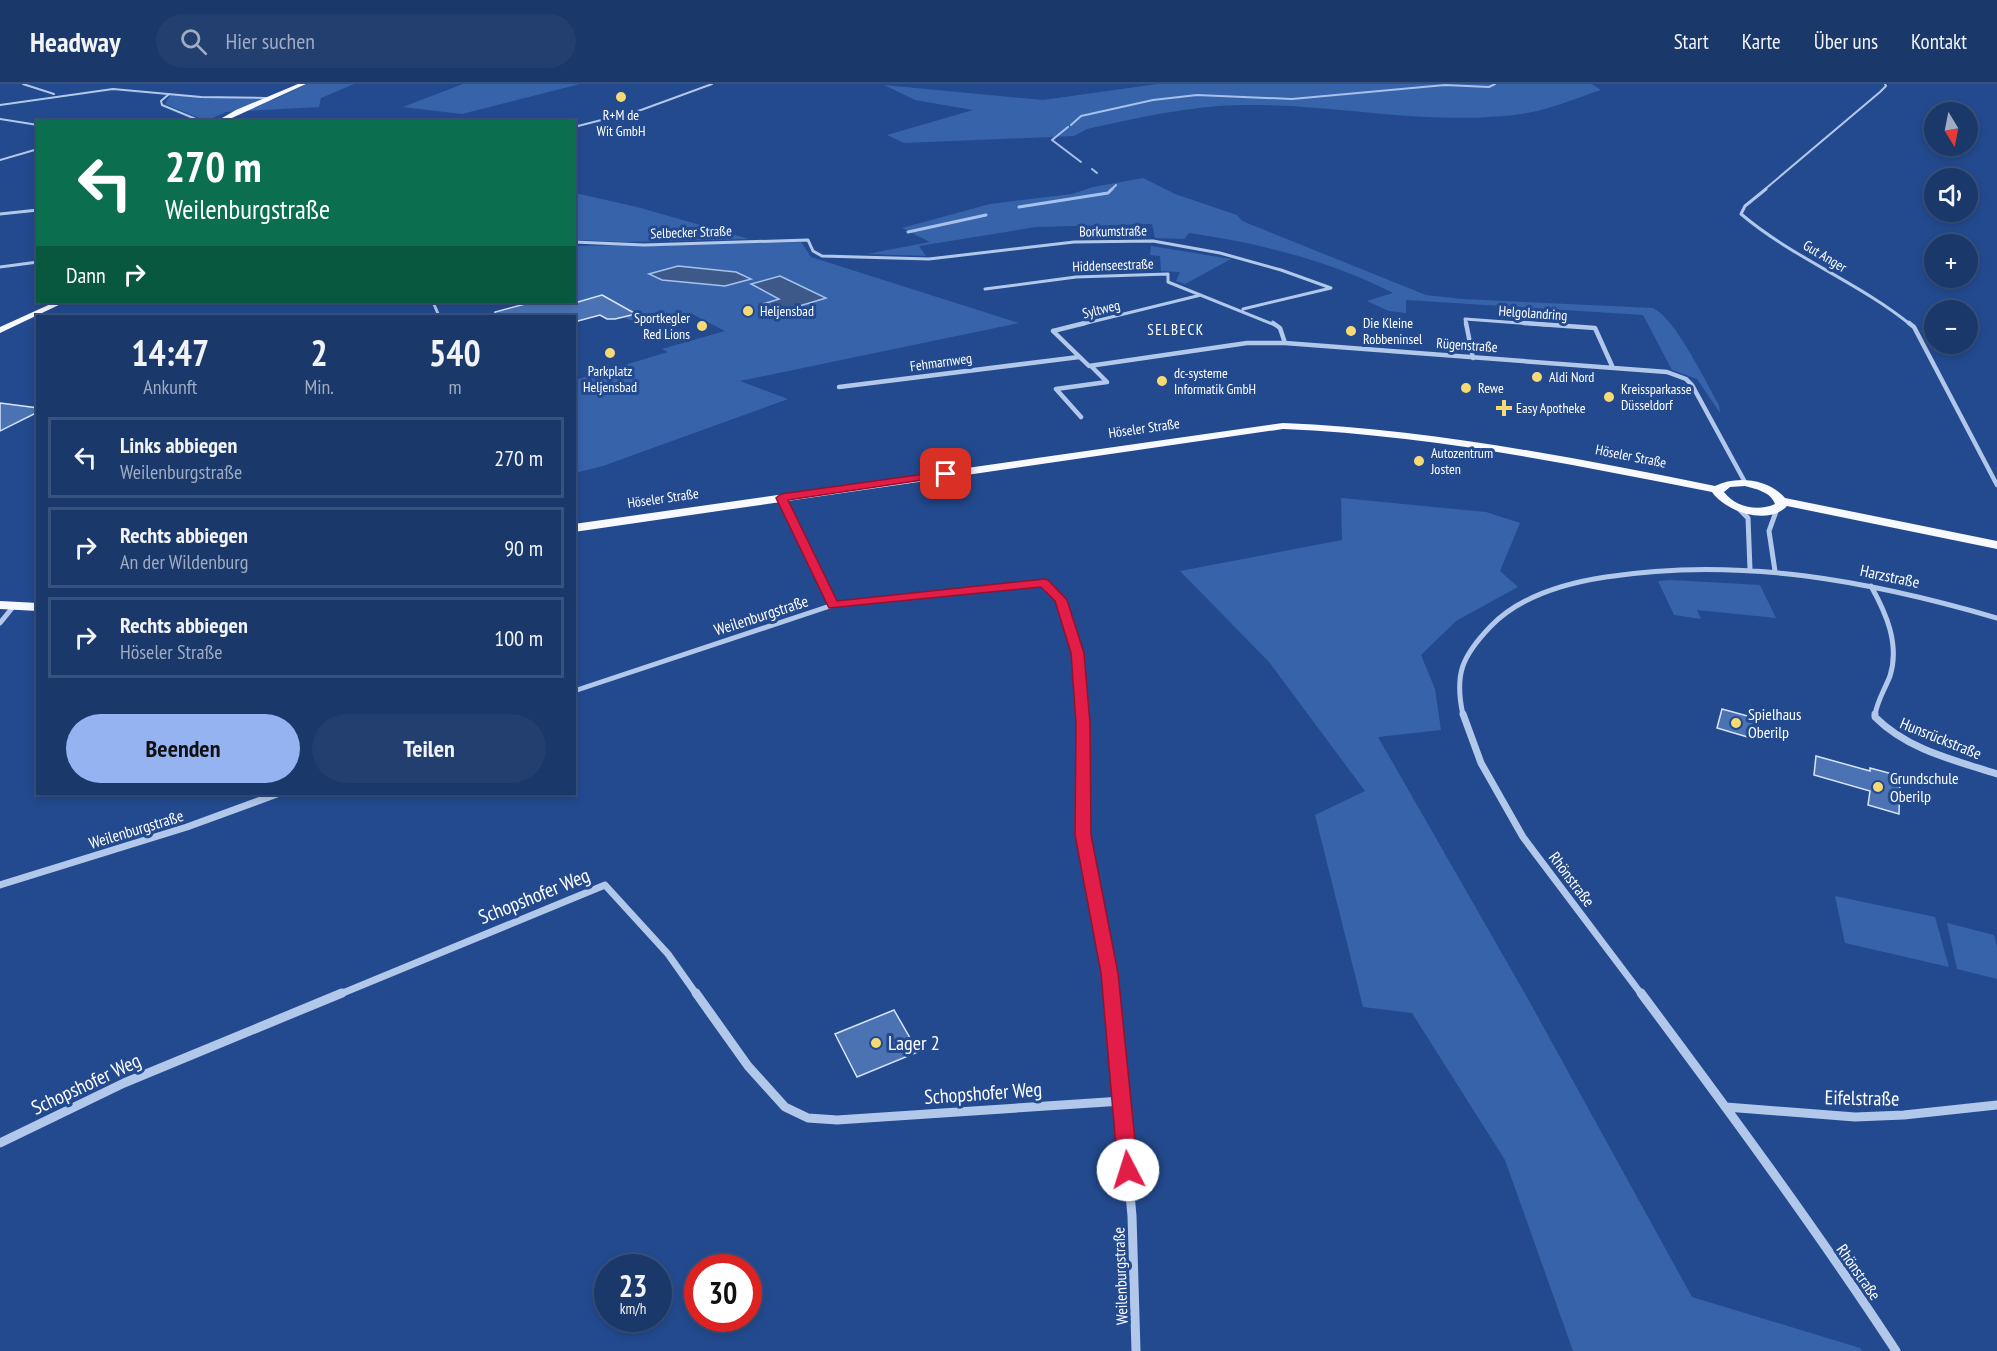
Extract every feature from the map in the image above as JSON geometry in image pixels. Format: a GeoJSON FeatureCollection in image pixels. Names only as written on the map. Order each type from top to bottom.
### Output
{"type":"FeatureCollection","features":[{"type":"Feature","properties":{"kind":"main road"},"geometry":{"type":"LineString","coordinates":[[222,120],[267,98],[303,84]]}},
{"type":"Feature","properties":{"kind":"main road"},"geometry":{"type":"LineString","coordinates":[[0,330],[59,303]]}},
{"type":"Feature","properties":{"kind":"main road","name":"Höseler Straße"},"geometry":{"type":"LineString","coordinates":[[576,528],[1283,426],[1334,427],[1465,443],[1718,490]]}},
{"type":"Feature","properties":{"kind":"main road"},"geometry":{"type":"LineString","coordinates":[[1779,505],[1770,491],[1746,484],[1728,484],[1718,490],[1723,500],[1737,506],[1763,511],[1779,505],[1997,545]]}},
{"type":"Feature","properties":{"kind":"main road"},"geometry":{"type":"LineString","coordinates":[[6,606],[36,607]]}},
{"type":"Feature","properties":{"kind":"street"},"geometry":{"type":"LineString","coordinates":[[23,84],[56,95]]}},
{"type":"Feature","properties":{"kind":"street"},"geometry":{"type":"LineString","coordinates":[[113,84],[113,89]]}},
{"type":"Feature","properties":{"kind":"street"},"geometry":{"type":"LineString","coordinates":[[576,127],[641,111],[712,84]]}},
{"type":"Feature","properties":{"kind":"street","name":"Gut Anger"},"geometry":{"type":"LineString","coordinates":[[1885,84],[1886,86],[1880,92],[1745,206],[1741,214],[1761,231],[1888,306],[1914,327],[1997,485]]}},
{"type":"Feature","properties":{"kind":"street"},"geometry":{"type":"LineString","coordinates":[[0,105],[56,95],[113,89],[201,97],[267,98]]}},
{"type":"Feature","properties":{"kind":"street"},"geometry":{"type":"LineString","coordinates":[[170,93],[161,100],[162,105],[198,120]]}},
{"type":"Feature","properties":{"kind":"street"},"geometry":{"type":"LineString","coordinates":[[0,119],[36,125]]}},
{"type":"Feature","properties":{"kind":"street"},"geometry":{"type":"LineString","coordinates":[[0,160],[36,150]]}},
{"type":"Feature","properties":{"kind":"street"},"geometry":{"type":"LineString","coordinates":[[0,214],[36,210]]}},
{"type":"Feature","properties":{"kind":"street","name":"Selbecker Straße"},"geometry":{"type":"LineString","coordinates":[[576,242],[644,245],[808,240]]}},
{"type":"Feature","properties":{"kind":"street","name":"Borkumstraße"},"geometry":{"type":"LineString","coordinates":[[808,240],[813,251],[822,255],[929,259],[1074,242],[1153,241],[1220,253],[1281,270],[1331,288],[1244,309]]}},
{"type":"Feature","properties":{"kind":"street"},"geometry":{"type":"LineString","coordinates":[[0,267],[36,262]]}},
{"type":"Feature","properties":{"kind":"street","name":"Hiddenseestraße"},"geometry":{"type":"LineString","coordinates":[[985,289],[1054,277],[1117,273],[1168,274],[1168,282],[1244,309],[1270,321],[1280,328],[1285,344]]}},
{"type":"Feature","properties":{"kind":"street","name":"Syltweg"},"geometry":{"type":"LineString","coordinates":[[1081,417],[1056,389],[1107,382],[1053,331],[1203,295]]}},
{"type":"Feature","properties":{"kind":"street","name":"Helgolandring"},"geometry":{"type":"LineString","coordinates":[[1473,358],[1464,319],[1595,328],[1613,368]]}},
{"type":"Feature","properties":{"kind":"street","name":"Rügenstraße"},"geometry":{"type":"LineString","coordinates":[[1090,366],[1247,343],[1667,372],[1690,382],[1746,484]]}},
{"type":"Feature","properties":{"kind":"street","name":"Fehmarnweg"},"geometry":{"type":"LineString","coordinates":[[839,387],[1080,357]]}},
{"type":"Feature","properties":{"kind":"street"},"geometry":{"type":"LineString","coordinates":[[781,498],[833,605]]}},
{"type":"Feature","properties":{"kind":"street"},"geometry":{"type":"LineString","coordinates":[[1775,572],[1768,537],[1771,516],[1779,505]]}},
{"type":"Feature","properties":{"kind":"street"},"geometry":{"type":"LineString","coordinates":[[1737,506],[1748,518],[1750,569]]}},
{"type":"Feature","properties":{"kind":"street","name":"Rhönstraße"},"geometry":{"type":"LineString","coordinates":[[1762,570],[1692,569],[1619,575],[1581,582],[1520,602],[1500,614],[1484,629],[1470,650],[1462,669],[1458,694],[1469,736],[1497,795],[1523,837],[1726,1107],[1852,1284],[1896,1351]]}},
{"type":"Feature","properties":{"kind":"street","name":"Harzstraße"},"geometry":{"type":"LineString","coordinates":[[1762,570],[1820,576],[1922,596],[1997,618]]}},
{"type":"Feature","properties":{"kind":"street","name":"Weilenburgstraße"},"geometry":{"type":"LineString","coordinates":[[576,690],[833,605],[1044,583],[1061,600],[1077,653],[1083,723],[1083,835],[1110,973],[1132,1216],[1136,1351]]}},
{"type":"Feature","properties":{"kind":"street","name":"Hunsrückstraße"},"geometry":{"type":"LineString","coordinates":[[1871,586],[1883,608],[1894,651],[1891,673],[1876,701],[1875,717],[1884,728],[1899,737],[1997,774]]}},
{"type":"Feature","properties":{"kind":"street"},"geometry":{"type":"LineString","coordinates":[[0,623],[6,606]]}},
{"type":"Feature","properties":{"kind":"street","name":"Weilenburgstraße"},"geometry":{"type":"LineString","coordinates":[[0,885],[187,827],[272,795]]}},
{"type":"Feature","properties":{"kind":"street","name":"Schopshofer Weg"},"geometry":{"type":"LineString","coordinates":[[0,1143],[124,1083],[605,885],[668,954],[755,1074],[784,1107],[808,1118],[837,1120],[1122,1101]]}},
{"type":"Feature","properties":{"kind":"street","name":"Eifelstraße"},"geometry":{"type":"LineString","coordinates":[[1726,1107],[1855,1117],[1904,1116],[1997,1106]]}},
{"type":"Feature","properties":{"kind":"shaded area"},"geometry":{"type":"Polygon","coordinates":[[[307,84],[354,84],[321,98],[319,107],[226,112],[208,120],[165,104],[170,95],[273,100],[307,84]]]}},
{"type":"Feature","properties":{"kind":"shaded area"},"geometry":{"type":"Polygon","coordinates":[[[463,84],[580,84],[462,114],[403,107],[463,84]]]}},
{"type":"Feature","properties":{"kind":"shaded area"},"geometry":{"type":"Polygon","coordinates":[[[1157,84],[1592,84],[1601,90],[1536,111],[1491,117],[1419,117],[1276,105],[1240,105],[1163,113],[1087,129],[1074,136],[904,143],[887,135],[973,110],[915,100],[884,85],[1043,100],[1157,84]]]}},
{"type":"Feature","properties":{"kind":"shaded area"},"geometry":{"type":"Polygon","coordinates":[[[1143,178],[1175,194],[1237,215],[1242,221],[1426,295],[1462,299],[1653,308],[1662,314],[1680,337],[1719,405],[1720,413],[1697,379],[1672,370],[1643,315],[1406,300],[1406,313],[1389,311],[1367,301],[1393,293],[1345,272],[1294,255],[1216,237],[1189,233],[1184,239],[1155,238],[1152,224],[1036,227],[919,246],[926,256],[867,254],[930,242],[902,228],[990,204],[1072,194],[1093,187],[1143,178]]]}},
{"type":"Feature","properties":{"kind":"shaded area"},"geometry":{"type":"Polygon","coordinates":[[[576,193],[637,207],[749,239],[625,242],[576,240],[576,193]]]}},
{"type":"Feature","properties":{"kind":"shaded area","name":"Heljensbad"},"geometry":{"type":"Polygon","coordinates":[[[801,242],[811,257],[1019,323],[740,381],[788,399],[603,466],[576,473],[576,380],[668,352],[662,349],[725,331],[692,314],[665,323],[649,325],[622,316],[611,319],[602,315],[576,322],[576,315],[524,315],[511,307],[524,303],[576,303],[576,246],[801,242]]]}},
{"type":"Feature","properties":{"kind":"shaded area"},"geometry":{"type":"Polygon","coordinates":[[[1151,246],[1231,259],[1185,284],[1176,281],[1180,272],[1161,271],[1160,256],[1150,255],[1151,246]]]}},
{"type":"Feature","properties":{"kind":"shaded area"},"geometry":{"type":"Polygon","coordinates":[[[678,266],[736,272],[751,279],[725,286],[662,280],[649,274],[678,266]]]}},
{"type":"Feature","properties":{"kind":"shaded area"},"geometry":{"type":"Polygon","coordinates":[[[780,276],[826,298],[776,313],[760,305],[779,299],[751,284],[780,276]]]}},
{"type":"Feature","properties":{"kind":"shaded area"},"geometry":{"type":"Polygon","coordinates":[[[1341,498],[1486,512],[1520,523],[1500,571],[1518,587],[1456,621],[1421,655],[1435,689],[1441,730],[1378,737],[1528,999],[1692,1297],[1860,1348],[1862,1351],[1573,1351],[1505,1160],[1412,1013],[1363,1007],[1315,815],[1365,791],[1269,662],[1180,571],[1342,540],[1341,498]]]}},
{"type":"Feature","properties":{"kind":"shaded area"},"geometry":{"type":"Polygon","coordinates":[[[1658,581],[1760,585],[1776,618],[1697,610],[1701,619],[1674,615],[1658,581]]]}},
{"type":"Feature","properties":{"kind":"shaded area"},"geometry":{"type":"Polygon","coordinates":[[[1835,896],[1935,917],[1949,967],[1845,943],[1835,896]]]}},
{"type":"Feature","properties":{"kind":"shaded area"},"geometry":{"type":"Polygon","coordinates":[[[1947,923],[1994,935],[1997,947],[1997,979],[1957,969],[1947,923]]]}},
{"type":"Feature","properties":{"kind":"building"},"geometry":{"type":"Polygon","coordinates":[[[602,295],[636,314],[615,319],[607,319],[600,315],[576,321],[576,315],[495,315],[495,312],[529,303],[578,302],[602,295]]]}},
{"type":"Feature","properties":{"kind":"building"},"geometry":{"type":"Polygon","coordinates":[[[0,403],[36,408],[36,413],[0,431],[0,403]]]}},
{"type":"Feature","properties":{"kind":"building","name":"Spielhaus Oberilp"},"geometry":{"type":"Polygon","coordinates":[[[1722,709],[1755,718],[1751,738],[1717,728],[1722,709]]]}},
{"type":"Feature","properties":{"kind":"building","name":"Grundschule Oberilp"},"geometry":{"type":"Polygon","coordinates":[[[1816,756],[1870,771],[1870,768],[1900,776],[1899,814],[1868,805],[1870,791],[1814,775],[1816,756]]]}},
{"type":"Feature","properties":{"kind":"building","name":"Lager 2"},"geometry":{"type":"Polygon","coordinates":[[[894,1010],[918,1052],[857,1077],[835,1034],[894,1010]]]}},
{"type":"Feature","properties":{"kind":"waterway"},"geometry":{"type":"LineString","coordinates":[[1071,125],[1081,116],[1153,100],[1197,95],[1292,99],[1445,85],[1489,87],[1495,84]]}},
{"type":"Feature","properties":{"kind":"waterway"},"geometry":{"type":"LineString","coordinates":[[1068,127],[1052,140],[1081,162]]}},
{"type":"Feature","properties":{"kind":"waterway"},"geometry":{"type":"LineString","coordinates":[[1092,169],[1097,173]]}},
{"type":"Feature","properties":{"kind":"waterway"},"geometry":{"type":"LineString","coordinates":[[1019,207],[1108,193],[1116,185]]}},
{"type":"Feature","properties":{"kind":"waterway"},"geometry":{"type":"LineString","coordinates":[[908,232],[986,215]]}},
{"type":"Feature","properties":{"kind":"place","name":"R+M de Wit GmbH"},"geometry":{"type":"Point","coordinates":[621,97]}},
{"type":"Feature","properties":{"kind":"place","name":"Heljensbad"},"geometry":{"type":"Point","coordinates":[748,311]}},
{"type":"Feature","properties":{"kind":"place","name":"Sportkegler Red Lions"},"geometry":{"type":"Point","coordinates":[702,326]}},
{"type":"Feature","properties":{"kind":"place","name":"Die Kleine Robbeninsel"},"geometry":{"type":"Point","coordinates":[1351,331]}},
{"type":"Feature","properties":{"kind":"place","name":"Parkplatz Heljensbad"},"geometry":{"type":"Point","coordinates":[610,353]}},
{"type":"Feature","properties":{"kind":"place","name":"Aldi Nord"},"geometry":{"type":"Point","coordinates":[1537,377]}},
{"type":"Feature","properties":{"kind":"place","name":"dc-systeme Informatik GmbH"},"geometry":{"type":"Point","coordinates":[1162,381]}},
{"type":"Feature","properties":{"kind":"place","name":"Rewe"},"geometry":{"type":"Point","coordinates":[1466,388]}},
{"type":"Feature","properties":{"kind":"place","name":"Kreissparkasse Düsseldorf"},"geometry":{"type":"Point","coordinates":[1609,397]}},
{"type":"Feature","properties":{"kind":"place","name":"Easy Apotheke"},"geometry":{"type":"Point","coordinates":[1504,408]}},
{"type":"Feature","properties":{"kind":"place","name":"Autozentrum Josten"},"geometry":{"type":"Point","coordinates":[1419,461]}},
{"type":"Feature","properties":{"kind":"place","name":"Spielhaus Oberilp"},"geometry":{"type":"Point","coordinates":[1736,723]}},
{"type":"Feature","properties":{"kind":"place","name":"Grundschule Oberilp"},"geometry":{"type":"Point","coordinates":[1878,787]}},
{"type":"Feature","properties":{"kind":"place","name":"Lager 2"},"geometry":{"type":"Point","coordinates":[876,1043]}},
{"type":"Feature","properties":{"kind":"district","name":"SELBECK"},"geometry":{"type":"Point","coordinates":[1176,329]}},
{"type":"Feature","properties":{"kind":"route"},"geometry":{"type":"LineString","coordinates":[[946,474],[781,498],[833,605],[1044,583],[1061,600],[1077,653],[1083,723],[1083,835],[1110,973],[1128,1170]]}}]}
